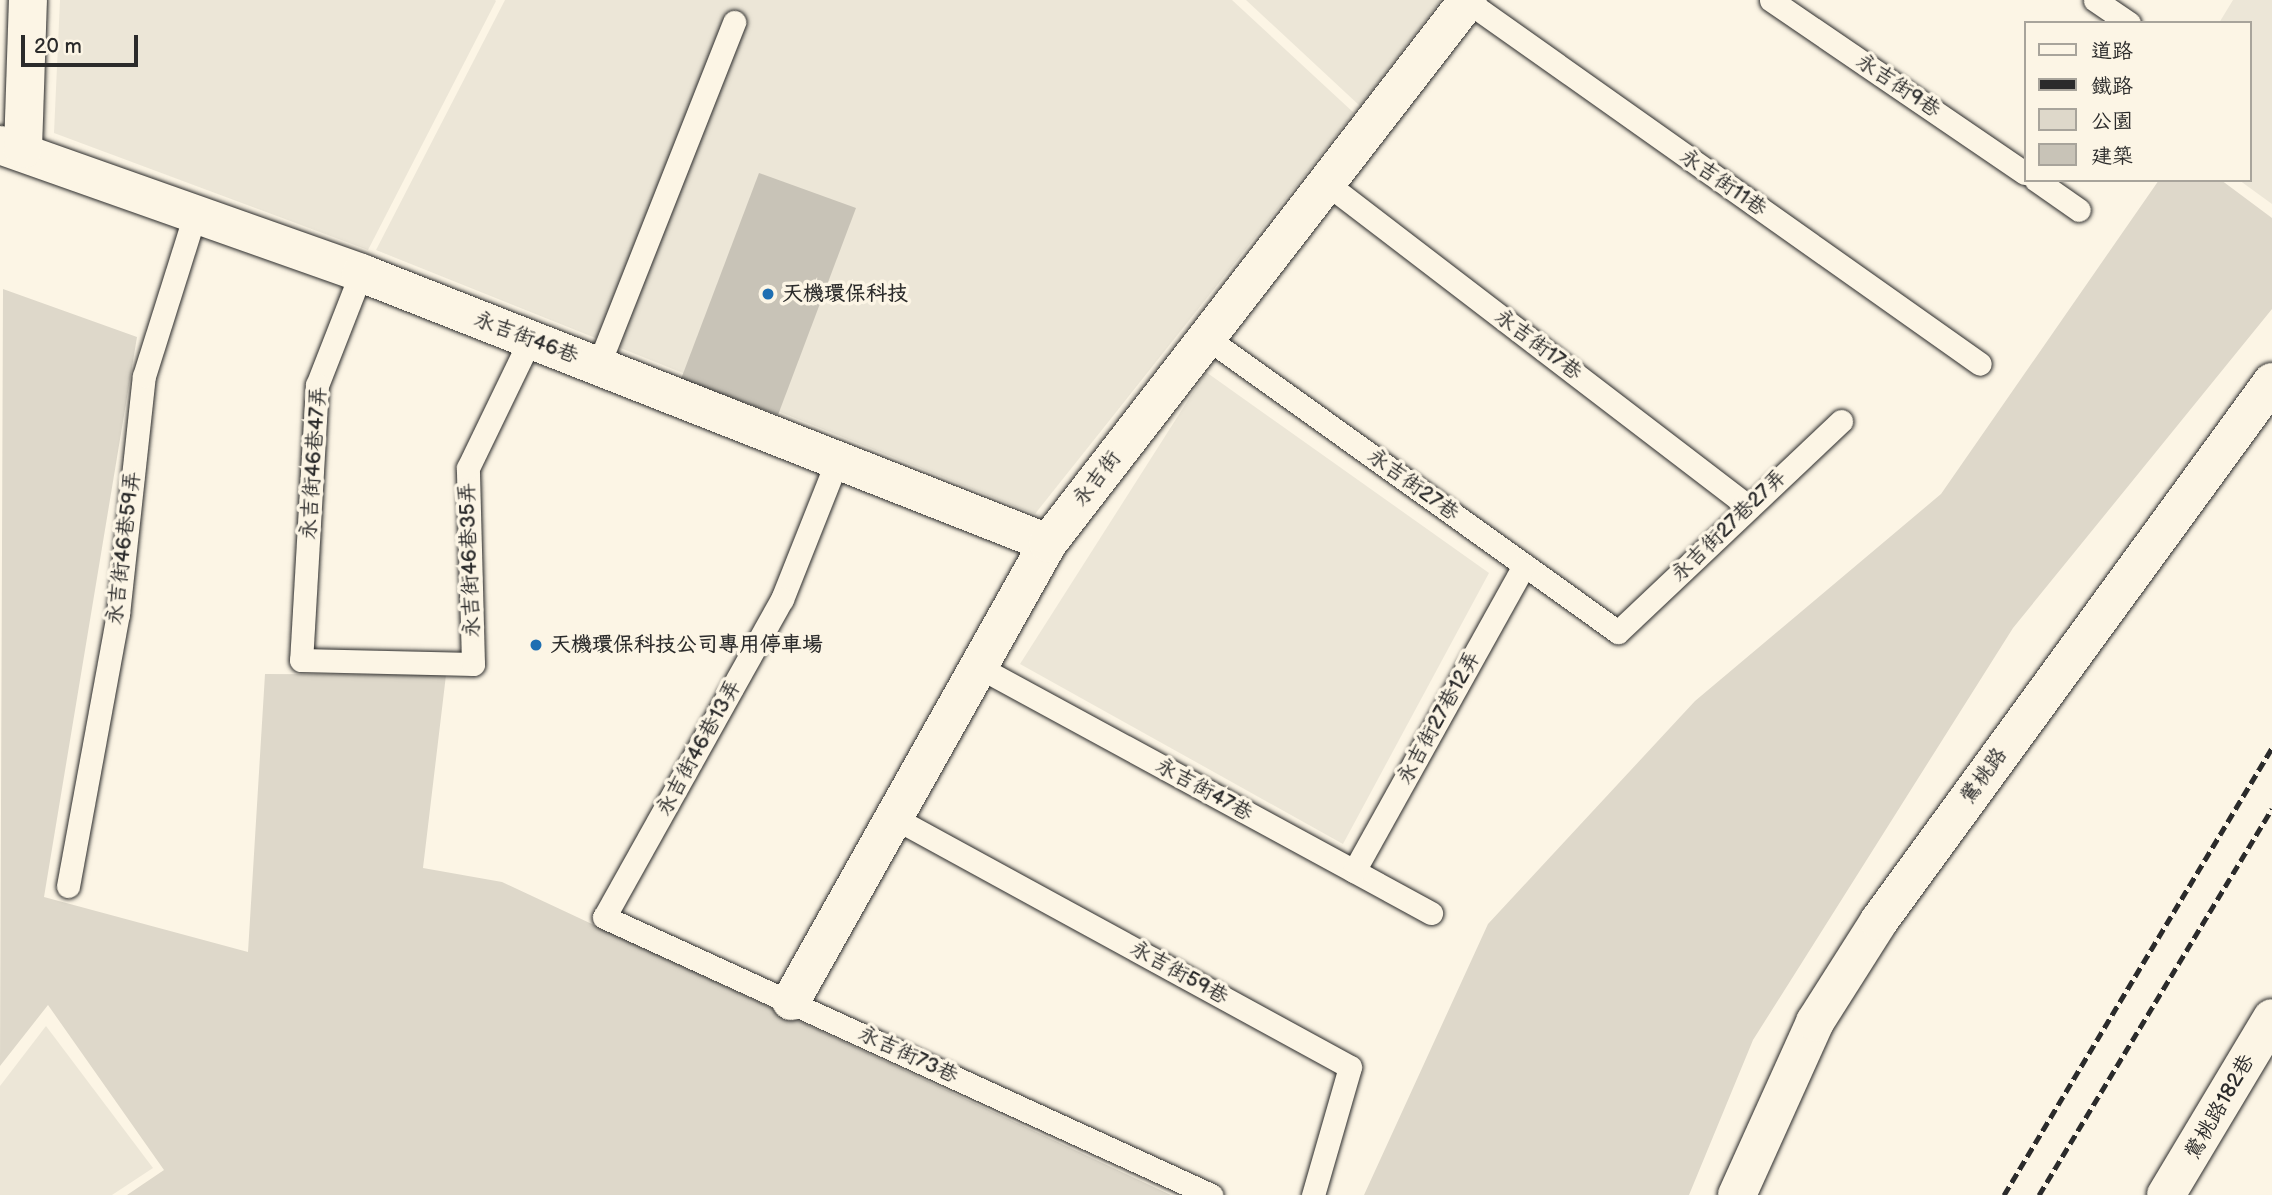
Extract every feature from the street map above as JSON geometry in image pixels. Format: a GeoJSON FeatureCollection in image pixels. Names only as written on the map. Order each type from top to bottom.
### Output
{"type":"FeatureCollection","features":[{"type":"Feature","properties":{"kind":"street"},"geometry":{"type":"LineString","coordinates":[[12,147],[28,0]]}},
{"type":"Feature","properties":{"kind":"street","name":"永吉街"},"geometry":{"type":"LineString","coordinates":[[791,1001],[891,816],[1048,543],[1467,1]]}},
{"type":"Feature","properties":{"kind":"street","name":"永吉街46巷"},"geometry":{"type":"LineString","coordinates":[[12,147],[361,273],[1048,543]]}},
{"type":"Feature","properties":{"kind":"street","name":"鶯桃路"},"geometry":{"type":"LineString","coordinates":[[1737,1195],[1815,1022],[1879,921],[2272,382]]}},
{"type":"Feature","properties":{"kind":"street","name":"鶯桃路182巷"},"geometry":{"type":"LineString","coordinates":[[2166,1195],[2272,1018]]}},
{"type":"Feature","properties":{"kind":"lane","name":"永吉街9巷"},"geometry":{"type":"LineString","coordinates":[[1771,0],[2024,172]]}},
{"type":"Feature","properties":{"kind":"lane"},"geometry":{"type":"LineString","coordinates":[[2095,0],[2126,21]]}},
{"type":"Feature","properties":{"kind":"lane","name":"永吉街11巷"},"geometry":{"type":"LineString","coordinates":[[1467,1],[1980,365]]}},
{"type":"Feature","properties":{"kind":"lane"},"geometry":{"type":"LineString","coordinates":[[598,366],[734,22]]}},
{"type":"Feature","properties":{"kind":"lane"},"geometry":{"type":"LineString","coordinates":[[2039,182],[2079,210]]}},
{"type":"Feature","properties":{"kind":"lane","name":"永吉街17巷"},"geometry":{"type":"LineString","coordinates":[[1326,183],[1749,507]]}},
{"type":"Feature","properties":{"kind":"lane","name":"永吉街46巷59弄"},"geometry":{"type":"LineString","coordinates":[[68,886],[118,614],[144,376],[195,214]]}},
{"type":"Feature","properties":{"kind":"lane","name":"永吉街46巷47弄"},"geometry":{"type":"LineString","coordinates":[[302,660],[317,384],[361,273]]}},
{"type":"Feature","properties":{"kind":"lane","name":"永吉街27巷"},"geometry":{"type":"LineString","coordinates":[[1207,338],[1618,632]]}},
{"type":"Feature","properties":{"kind":"lane","name":"永吉街46巷35弄"},"geometry":{"type":"LineString","coordinates":[[302,660],[473,664],[468,468],[530,340]]}},
{"type":"Feature","properties":{"kind":"lane","name":"永吉街27巷27弄"},"geometry":{"type":"LineString","coordinates":[[1618,632],[1841,421]]}},
{"type":"Feature","properties":{"kind":"lane","name":"永吉街46巷13弄"},"geometry":{"type":"LineString","coordinates":[[604,917],[782,599],[837,461]]}},
{"type":"Feature","properties":{"kind":"lane","name":"永吉街27巷12弄"},"geometry":{"type":"LineString","coordinates":[[1354,871],[1524,565]]}},
{"type":"Feature","properties":{"kind":"lane","name":"永吉街47巷"},"geometry":{"type":"LineString","coordinates":[[977,666],[1431,914]]}},
{"type":"Feature","properties":{"kind":"lane","name":"永吉街59巷"},"geometry":{"type":"LineString","coordinates":[[891,816],[1350,1067],[1313,1195]]}},
{"type":"Feature","properties":{"kind":"lane","name":"永吉街73巷"},"geometry":{"type":"LineString","coordinates":[[604,917],[1211,1195]]}},
{"type":"Feature","properties":{"kind":"shaded area"},"geometry":{"type":"Polygon","coordinates":[[[60,0],[496,1],[368,250],[54,133],[60,0]]]}},
{"type":"Feature","properties":{"kind":"shaded area"},"geometry":{"type":"Polygon","coordinates":[[[505,0],[1232,0],[1354,113],[1035,514],[376,250],[505,0]]]}},
{"type":"Feature","properties":{"kind":"shaded area"},"geometry":{"type":"Polygon","coordinates":[[[1246,0],[1441,0],[1360,106],[1246,0]]]}},
{"type":"Feature","properties":{"kind":"shaded area"},"geometry":{"type":"Polygon","coordinates":[[[2233,0],[2272,0],[2272,204],[2242,182],[2251,182],[2251,21],[2220,21],[2233,0]]]}},
{"type":"Feature","properties":{"kind":"shaded area"},"geometry":{"type":"Polygon","coordinates":[[[1206,372],[1489,573],[1343,844],[1020,664],[1206,372]]]}},
{"type":"Feature","properties":{"kind":"shaded area"},"geometry":{"type":"Polygon","coordinates":[[[46,1026],[153,1168],[112,1195],[0,1195],[0,1086],[46,1026]]]}},
{"type":"Feature","properties":{"kind":"green space"},"geometry":{"type":"Polygon","coordinates":[[[2158,182],[2224,182],[2272,218],[2272,309],[2013,628],[1753,1040],[1689,1195],[1364,1195],[1488,924],[1695,701],[1941,494],[2158,182]]]}},
{"type":"Feature","properties":{"kind":"green space"},"geometry":{"type":"Polygon","coordinates":[[[3,289],[137,337],[44,897],[248,952],[265,674],[446,675],[423,868],[502,882],[1171,1195],[127,1195],[164,1170],[48,1005],[0,1066],[3,289]]]}},
{"type":"Feature","properties":{"kind":"building","name":"天機環保科技"},"geometry":{"type":"Polygon","coordinates":[[[759,173],[856,208],[778,415],[681,379],[759,173]]]}},
{"type":"Feature","properties":{"kind":"railway"},"geometry":{"type":"LineString","coordinates":[[2004,1195],[2272,748]]}},
{"type":"Feature","properties":{"kind":"railway"},"geometry":{"type":"LineString","coordinates":[[2039,1195],[2272,809]]}},
{"type":"Feature","properties":{"kind":"place","name":"天機環保科技"},"geometry":{"type":"Point","coordinates":[768,294]}},
{"type":"Feature","properties":{"kind":"place","name":"天機環保科技公司專用停車場"},"geometry":{"type":"Point","coordinates":[536,645]}}]}
